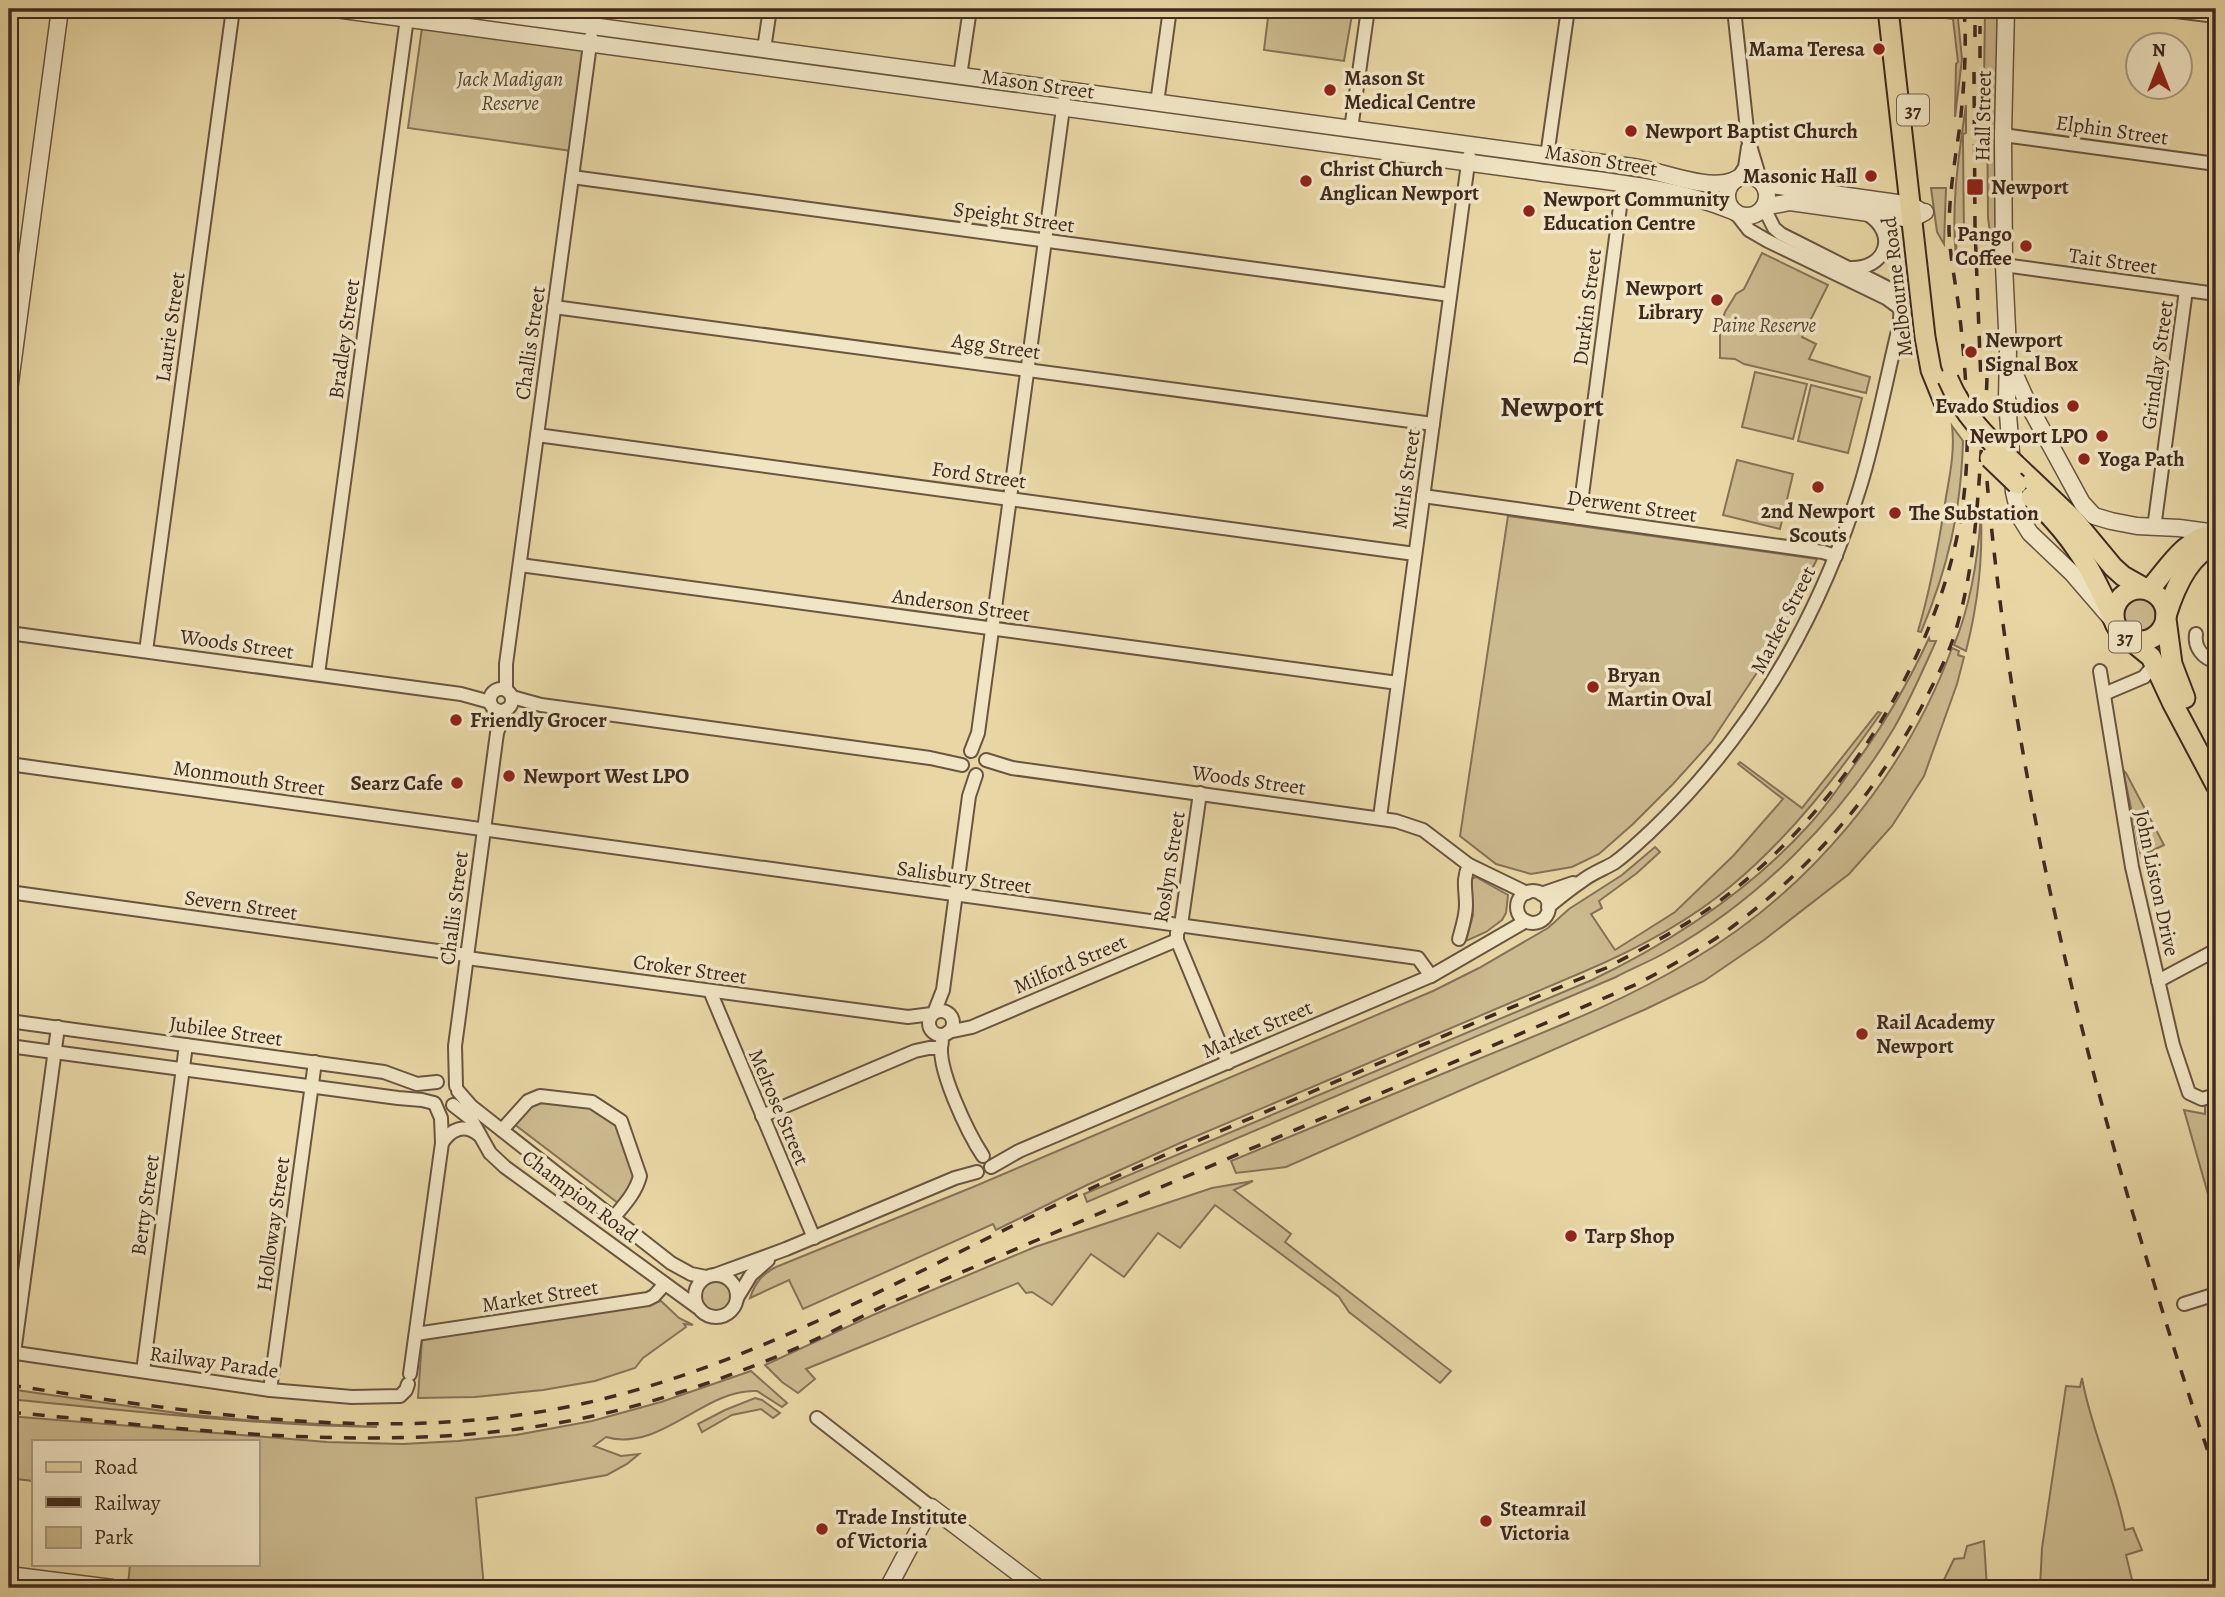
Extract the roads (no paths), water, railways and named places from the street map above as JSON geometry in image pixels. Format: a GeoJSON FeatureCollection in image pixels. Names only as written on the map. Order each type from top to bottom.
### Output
{"type":"FeatureCollection","features":[{"type":"Feature","properties":{"kind":"main road","name":"Melbourne Road"},"geometry":{"type":"LineString","coordinates":[[1888,9],[1916,212],[1948,379],[1972,421],[2078,549],[2102,590],[2114,622]]}},
{"type":"Feature","properties":{"kind":"main road","name":"Melbourne Road"},"geometry":{"type":"LineString","coordinates":[[1902,9],[1926,348],[1931,370],[1944,402],[1965,433],[2074,520],[2123,576],[2147,590]]}},
{"type":"Feature","properties":{"kind":"main road"},"geometry":{"type":"LineString","coordinates":[[2166,618],[2190,554],[2201,537],[2216,533]]}},
{"type":"Feature","properties":{"kind":"main road"},"geometry":{"type":"LineString","coordinates":[[2147,590],[2190,554],[2216,544]]}},
{"type":"Feature","properties":{"kind":"main road","name":"37"},"geometry":{"type":"LineString","coordinates":[[2216,758],[2195,720],[2174,672],[2162,600],[2147,590],[2132,590],[2120,597],[2114,609],[2114,622],[2120,632],[2146,651],[2155,664],[2216,785]]}},
{"type":"Feature","properties":{"kind":"main road","name":"37"},"geometry":{"type":"LineString","coordinates":[[2129,639],[2139,642],[2152,638],[2160,632],[2166,618]]}},
{"type":"Feature","properties":{"kind":"street"},"geometry":{"type":"LineString","coordinates":[[9,390],[17,269],[60,9]]}},
{"type":"Feature","properties":{"kind":"street","name":"Laurie Street"},"geometry":{"type":"LineString","coordinates":[[146,651],[233,9]]}},
{"type":"Feature","properties":{"kind":"street","name":"Mason Street"},"geometry":{"type":"LineString","coordinates":[[336,9],[407,14],[590,44],[1623,184],[1675,193],[1734,212]]}},
{"type":"Feature","properties":{"kind":"street","name":"Mason Street"},"geometry":{"type":"LineString","coordinates":[[467,9],[496,10],[592,26],[1643,169],[1709,184],[1722,184],[1737,179]]}},
{"type":"Feature","properties":{"kind":"street"},"geometry":{"type":"LineString","coordinates":[[764,49],[770,9]]}},
{"type":"Feature","properties":{"kind":"street"},"geometry":{"type":"LineString","coordinates":[[960,76],[970,9]]}},
{"type":"Feature","properties":{"kind":"street"},"geometry":{"type":"LineString","coordinates":[[1157,103],[1170,9]]}},
{"type":"Feature","properties":{"kind":"street"},"geometry":{"type":"LineString","coordinates":[[1351,130],[1368,9]]}},
{"type":"Feature","properties":{"kind":"street"},"geometry":{"type":"LineString","coordinates":[[1547,156],[1568,9]]}},
{"type":"Feature","properties":{"kind":"street"},"geometry":{"type":"LineString","coordinates":[[1734,9],[1748,139],[1745,167],[1728,187],[1728,203],[1755,233],[1886,298],[1901,309]]}},
{"type":"Feature","properties":{"kind":"street","name":"Hall Street"},"geometry":{"type":"LineString","coordinates":[[2006,9],[2004,265],[2008,350],[2007,411],[2012,485],[2022,519],[2030,533],[2072,573],[2114,622]]}},
{"type":"Feature","properties":{"kind":"street"},"geometry":{"type":"LineString","coordinates":[[2159,9],[2216,16]]}},
{"type":"Feature","properties":{"kind":"street","name":"Bradley Street"},"geometry":{"type":"LineString","coordinates":[[318,674],[407,14]]}},
{"type":"Feature","properties":{"kind":"street","name":"Challis Street"},"geometry":{"type":"LineString","coordinates":[[457,1089],[455,1046],[592,26]]}},
{"type":"Feature","properties":{"kind":"street"},"geometry":{"type":"LineString","coordinates":[[982,1163],[943,1071],[934,1057],[936,1048],[932,1021],[943,990],[957,895],[1066,90]]}},
{"type":"Feature","properties":{"kind":"street","name":"Elphin Street"},"geometry":{"type":"LineString","coordinates":[[2003,135],[2216,164]]}},
{"type":"Feature","properties":{"kind":"street"},"geometry":{"type":"LineString","coordinates":[[1748,139],[1768,194],[1764,208],[1779,232],[1892,290],[1898,297],[1901,309]]}},
{"type":"Feature","properties":{"kind":"street","name":"Mirls Street"},"geometry":{"type":"LineString","coordinates":[[1380,817],[1470,145]]}},
{"type":"Feature","properties":{"kind":"street"},"geometry":{"type":"LineString","coordinates":[[1737,179],[1750,176],[1763,183],[1916,212]]}},
{"type":"Feature","properties":{"kind":"street","name":"Speight Street"},"geometry":{"type":"LineString","coordinates":[[572,177],[1450,295]]}},
{"type":"Feature","properties":{"kind":"street","name":"Durkin Street"},"geometry":{"type":"LineString","coordinates":[[1579,518],[1623,184]]}},
{"type":"Feature","properties":{"kind":"street"},"geometry":{"type":"LineString","coordinates":[[1734,212],[1751,216],[1764,208],[1790,202],[1866,213],[1916,212]]}},
{"type":"Feature","properties":{"kind":"street"},"geometry":{"type":"LineString","coordinates":[[1848,268],[1870,265],[1879,258],[1884,249],[1883,229],[1866,213]]}},
{"type":"Feature","properties":{"kind":"street","name":"Tait Street"},"geometry":{"type":"LineString","coordinates":[[2004,265],[2216,294]]}},
{"type":"Feature","properties":{"kind":"street","name":"Grindlay Street"},"geometry":{"type":"LineString","coordinates":[[2154,527],[2186,290]]}},
{"type":"Feature","properties":{"kind":"street","name":"Agg Street"},"geometry":{"type":"LineString","coordinates":[[554,307],[1433,424]]}},
{"type":"Feature","properties":{"kind":"street","name":"Market Street"},"geometry":{"type":"LineString","coordinates":[[1548,906],[1584,879],[1615,862],[1677,806],[1726,750],[1786,661],[1811,615],[1836,556],[1861,485],[1901,309]]}},
{"type":"Feature","properties":{"kind":"street","name":"Hall Street"},"geometry":{"type":"LineString","coordinates":[[2008,350],[2013,373],[2029,406],[2088,511],[2103,519],[2216,533]]}},
{"type":"Feature","properties":{"kind":"street"},"geometry":{"type":"LineString","coordinates":[[2007,411],[2018,401],[2029,406]]}},
{"type":"Feature","properties":{"kind":"street","name":"Ford Street"},"geometry":{"type":"LineString","coordinates":[[537,435],[1415,554]]}},
{"type":"Feature","properties":{"kind":"street","name":"Derwent Street"},"geometry":{"type":"LineString","coordinates":[[1423,496],[1836,556]]}},
{"type":"Feature","properties":{"kind":"street","name":"Hall Street"},"geometry":{"type":"LineString","coordinates":[[2154,527],[2171,535],[2190,554]]}},
{"type":"Feature","properties":{"kind":"street","name":"Anderson Street"},"geometry":{"type":"LineString","coordinates":[[520,565],[1398,683]]}},
{"type":"Feature","properties":{"kind":"street","name":"Woods Street"},"geometry":{"type":"LineString","coordinates":[[9,633],[1380,817],[1423,830],[1469,864],[1527,893]]}},
{"type":"Feature","properties":{"kind":"street"},"geometry":{"type":"LineString","coordinates":[[2196,634],[2195,642],[2199,650],[2208,659],[2216,662]]}},
{"type":"Feature","properties":{"kind":"street"},"geometry":{"type":"LineString","coordinates":[[2104,694],[2144,677],[2155,664]]}},
{"type":"Feature","properties":{"kind":"street","name":"John Liston Drive"},"geometry":{"type":"LineString","coordinates":[[2100,671],[2129,855],[2177,1059],[2187,1090],[2193,1097],[2205,1099],[2216,1095]]}},
{"type":"Feature","properties":{"kind":"street","name":"Monmouth Street"},"geometry":{"type":"LineString","coordinates":[[9,764],[483,830]]}},
{"type":"Feature","properties":{"kind":"street","name":"Roslyn Street"},"geometry":{"type":"LineString","coordinates":[[1200,793],[1177,940],[1228,1063]]}},
{"type":"Feature","properties":{"kind":"street","name":"Salisbury Street"},"geometry":{"type":"LineString","coordinates":[[483,830],[1418,958],[1431,976]]}},
{"type":"Feature","properties":{"kind":"street"},"geometry":{"type":"LineString","coordinates":[[1459,939],[1466,905],[1463,885],[1469,864]]}},
{"type":"Feature","properties":{"kind":"street","name":"Market Street"},"geometry":{"type":"LineString","coordinates":[[1541,894],[1584,879]]}},
{"type":"Feature","properties":{"kind":"street","name":"Woods Street"},"geometry":{"type":"LineString","coordinates":[[1502,881],[1517,907]]}},
{"type":"Feature","properties":{"kind":"street","name":"Severn Street"},"geometry":{"type":"LineString","coordinates":[[9,892],[467,957]]}},
{"type":"Feature","properties":{"kind":"street"},"geometry":{"type":"LineString","coordinates":[[1536,892],[1545,897],[1548,912],[1541,920],[1532,923],[1519,915],[1517,907],[1527,893],[1536,892]]}},
{"type":"Feature","properties":{"kind":"street","name":"Market Street"},"geometry":{"type":"LineString","coordinates":[[1505,932],[1517,907]]}},
{"type":"Feature","properties":{"kind":"street","name":"Market Street"},"geometry":{"type":"LineString","coordinates":[[710,1276],[814,1238],[955,1178],[982,1163],[1019,1151],[1431,976],[1527,921]]}},
{"type":"Feature","properties":{"kind":"street","name":"Milford Street"},"geometry":{"type":"LineString","coordinates":[[948,1032],[969,1028],[1177,940]]}},
{"type":"Feature","properties":{"kind":"street"},"geometry":{"type":"LineString","coordinates":[[2158,981],[2216,950]]}},
{"type":"Feature","properties":{"kind":"street","name":"Croker Street"},"geometry":{"type":"LineString","coordinates":[[467,957],[932,1021]]}},
{"type":"Feature","properties":{"kind":"street"},"geometry":{"type":"LineString","coordinates":[[761,1116],[915,1051],[936,1048],[952,1026],[943,990]]}},
{"type":"Feature","properties":{"kind":"street","name":"Melrose Street"},"geometry":{"type":"LineString","coordinates":[[710,991],[814,1238]]}},
{"type":"Feature","properties":{"kind":"street"},"geometry":{"type":"LineString","coordinates":[[932,1021],[943,1011],[962,1023],[978,1024]]}},
{"type":"Feature","properties":{"kind":"street","name":"Jubilee Street"},"geometry":{"type":"LineString","coordinates":[[9,1021],[387,1072],[418,1084],[438,1081]]}},
{"type":"Feature","properties":{"kind":"street"},"geometry":{"type":"LineString","coordinates":[[932,1021],[937,1034],[948,1032]]}},
{"type":"Feature","properties":{"kind":"street"},"geometry":{"type":"LineString","coordinates":[[11,1353],[58,1027]]}},
{"type":"Feature","properties":{"kind":"street","name":"Berty Street"},"geometry":{"type":"LineString","coordinates":[[143,1371],[186,1045]]}},
{"type":"Feature","properties":{"kind":"street","name":"Jubilee Street"},"geometry":{"type":"LineString","coordinates":[[9,1046],[182,1071],[422,1100],[435,1104]]}},
{"type":"Feature","properties":{"kind":"street","name":"Challis Street"},"geometry":{"type":"LineString","coordinates":[[438,1081],[445,1072],[455,1046]]}},
{"type":"Feature","properties":{"kind":"street","name":"Holloway Street"},"geometry":{"type":"LineString","coordinates":[[270,1390],[315,1062]]}},
{"type":"Feature","properties":{"kind":"street"},"geometry":{"type":"LineString","coordinates":[[416,1334],[442,1143],[457,1099],[457,1089],[448,1080],[438,1081],[430,1091],[440,1116],[442,1143]]}},
{"type":"Feature","properties":{"kind":"street","name":"Champion Road"},"geometry":{"type":"LineString","coordinates":[[457,1089],[471,1106],[677,1267],[691,1274],[710,1276]]}},
{"type":"Feature","properties":{"kind":"street"},"geometry":{"type":"LineString","coordinates":[[502,1130],[528,1101],[540,1096],[592,1102],[621,1121],[640,1176],[639,1184],[614,1217]]}},
{"type":"Feature","properties":{"kind":"street"},"geometry":{"type":"LineString","coordinates":[[435,1104],[444,1108],[453,1105]]}},
{"type":"Feature","properties":{"kind":"street","name":"Champion Road"},"geometry":{"type":"LineString","coordinates":[[453,1105],[471,1119],[490,1153],[505,1167],[697,1307]]}},
{"type":"Feature","properties":{"kind":"street"},"geometry":{"type":"LineString","coordinates":[[442,1143],[450,1133],[463,1128],[472,1130],[480,1137]]}},
{"type":"Feature","properties":{"kind":"street","name":"Market Street"},"geometry":{"type":"LineString","coordinates":[[737,1298],[758,1268],[786,1249]]}},
{"type":"Feature","properties":{"kind":"street"},"geometry":{"type":"LineString","coordinates":[[710,1276],[724,1276],[736,1288],[737,1298],[731,1311],[721,1317],[706,1315],[697,1307],[694,1298],[700,1281],[710,1276]]}},
{"type":"Feature","properties":{"kind":"street","name":"Market Street"},"geometry":{"type":"LineString","coordinates":[[416,1334],[646,1299],[654,1296],[664,1284]]}},
{"type":"Feature","properties":{"kind":"street"},"geometry":{"type":"LineString","coordinates":[[2184,1304],[2216,1293]]}},
{"type":"Feature","properties":{"kind":"street","name":"Railway Parade"},"geometry":{"type":"LineString","coordinates":[[11,1353],[270,1390],[352,1396],[400,1395],[406,1390],[410,1379],[416,1334]]}},
{"type":"Feature","properties":{"kind":"street"},"geometry":{"type":"LineString","coordinates":[[817,1418],[1038,1588]]}},
{"type":"Feature","properties":{"kind":"street"},"geometry":{"type":"LineString","coordinates":[[888,1588],[931,1507]]}},
{"type":"Feature","properties":{"kind":"street"},"geometry":{"type":"LineString","coordinates":[[9,1575],[33,1583],[112,1588]]}},
{"type":"Feature","properties":{"kind":"railway"},"geometry":{"type":"LineString","coordinates":[[9,1385],[205,1412],[336,1423],[467,1421],[533,1413],[605,1398],[675,1378],[744,1353],[811,1324],[1135,1168],[1606,968],[1669,934],[1715,904],[1774,855],[1815,812],[1853,763],[1887,712],[1916,657],[1939,600],[1956,543],[1965,485],[1967,423],[1966,381],[1949,230],[1964,81],[1964,9]]}},
{"type":"Feature","properties":{"kind":"railway"},"geometry":{"type":"LineString","coordinates":[[1975,9],[1975,37]]}},
{"type":"Feature","properties":{"kind":"railway"},"geometry":{"type":"LineString","coordinates":[[1980,26],[1980,82]]}},
{"type":"Feature","properties":{"kind":"railway"},"geometry":{"type":"LineString","coordinates":[[1974,72],[1975,228],[1981,383]]}},
{"type":"Feature","properties":{"kind":"railway"},"geometry":{"type":"LineString","coordinates":[[9,1412],[248,1434],[328,1438],[408,1437],[488,1433],[567,1421],[645,1403],[780,1355],[899,1299],[1637,984],[1721,935],[1788,880],[1839,828],[1862,800],[1903,740],[1947,654],[1966,591],[1976,522],[1987,373]]}},
{"type":"Feature","properties":{"kind":"railway"},"geometry":{"type":"LineString","coordinates":[[1987,481],[2010,675],[2026,772],[2066,964],[2115,1153],[2178,1361],[2216,1474]]}},
{"type":"Feature","properties":{"kind":"place","name":"Mama Teresa"},"geometry":{"type":"Point","coordinates":[1879,49]}},
{"type":"Feature","properties":{"kind":"place","name":"Mason St Medical Centre"},"geometry":{"type":"Point","coordinates":[1330,90]}},
{"type":"Feature","properties":{"kind":"place","name":"Newport Baptist Church"},"geometry":{"type":"Point","coordinates":[1631,131]}},
{"type":"Feature","properties":{"kind":"place","name":"Masonic Hall"},"geometry":{"type":"Point","coordinates":[1871,176]}},
{"type":"Feature","properties":{"kind":"place","name":"Christ Church Anglican Newport"},"geometry":{"type":"Point","coordinates":[1306,181]}},
{"type":"Feature","properties":{"kind":"place","name":"Newport"},"geometry":{"type":"Point","coordinates":[1975,187]}},
{"type":"Feature","properties":{"kind":"place","name":"Newport Community Education Centre"},"geometry":{"type":"Point","coordinates":[1529,211]}},
{"type":"Feature","properties":{"kind":"place","name":"Pango Coffee"},"geometry":{"type":"Point","coordinates":[2026,246]}},
{"type":"Feature","properties":{"kind":"place","name":"Newport Library"},"geometry":{"type":"Point","coordinates":[1717,300]}},
{"type":"Feature","properties":{"kind":"place","name":"Newport Signal Box"},"geometry":{"type":"Point","coordinates":[1971,352]}},
{"type":"Feature","properties":{"kind":"place","name":"Evado Studios"},"geometry":{"type":"Point","coordinates":[2073,406]}},
{"type":"Feature","properties":{"kind":"place","name":"Newport LPO"},"geometry":{"type":"Point","coordinates":[2102,436]}},
{"type":"Feature","properties":{"kind":"place","name":"Yoga Path"},"geometry":{"type":"Point","coordinates":[2084,459]}},
{"type":"Feature","properties":{"kind":"place","name":"2nd Newport Scouts"},"geometry":{"type":"Point","coordinates":[1818,487]}},
{"type":"Feature","properties":{"kind":"place","name":"The Substation"},"geometry":{"type":"Point","coordinates":[1895,513]}},
{"type":"Feature","properties":{"kind":"place","name":"Bryan Martin Oval"},"geometry":{"type":"Point","coordinates":[1593,687]}},
{"type":"Feature","properties":{"kind":"place","name":"Friendly Grocer"},"geometry":{"type":"Point","coordinates":[456,720]}},
{"type":"Feature","properties":{"kind":"place","name":"Newport West LPO"},"geometry":{"type":"Point","coordinates":[509,776]}},
{"type":"Feature","properties":{"kind":"place","name":"Searz Cafe"},"geometry":{"type":"Point","coordinates":[457,783]}},
{"type":"Feature","properties":{"kind":"place","name":"Rail Academy Newport"},"geometry":{"type":"Point","coordinates":[1862,1034]}},
{"type":"Feature","properties":{"kind":"place","name":"Tarp Shop"},"geometry":{"type":"Point","coordinates":[1571,1236]}},
{"type":"Feature","properties":{"kind":"place","name":"Steamrail Victoria"},"geometry":{"type":"Point","coordinates":[1486,1521]}},
{"type":"Feature","properties":{"kind":"place","name":"Trade Institute of Victoria"},"geometry":{"type":"Point","coordinates":[822,1529]}},
{"type":"Feature","properties":{"kind":"district","name":"Newport"},"geometry":{"type":"Point","coordinates":[1552,406]}},
{"type":"Feature","properties":{"kind":"park label","name":"Jack Madigan Reserve"},"geometry":{"type":"Point","coordinates":[510,91]}},
{"type":"Feature","properties":{"kind":"park label","name":"Paine Reserve"},"geometry":{"type":"Point","coordinates":[1764,325]}}]}
